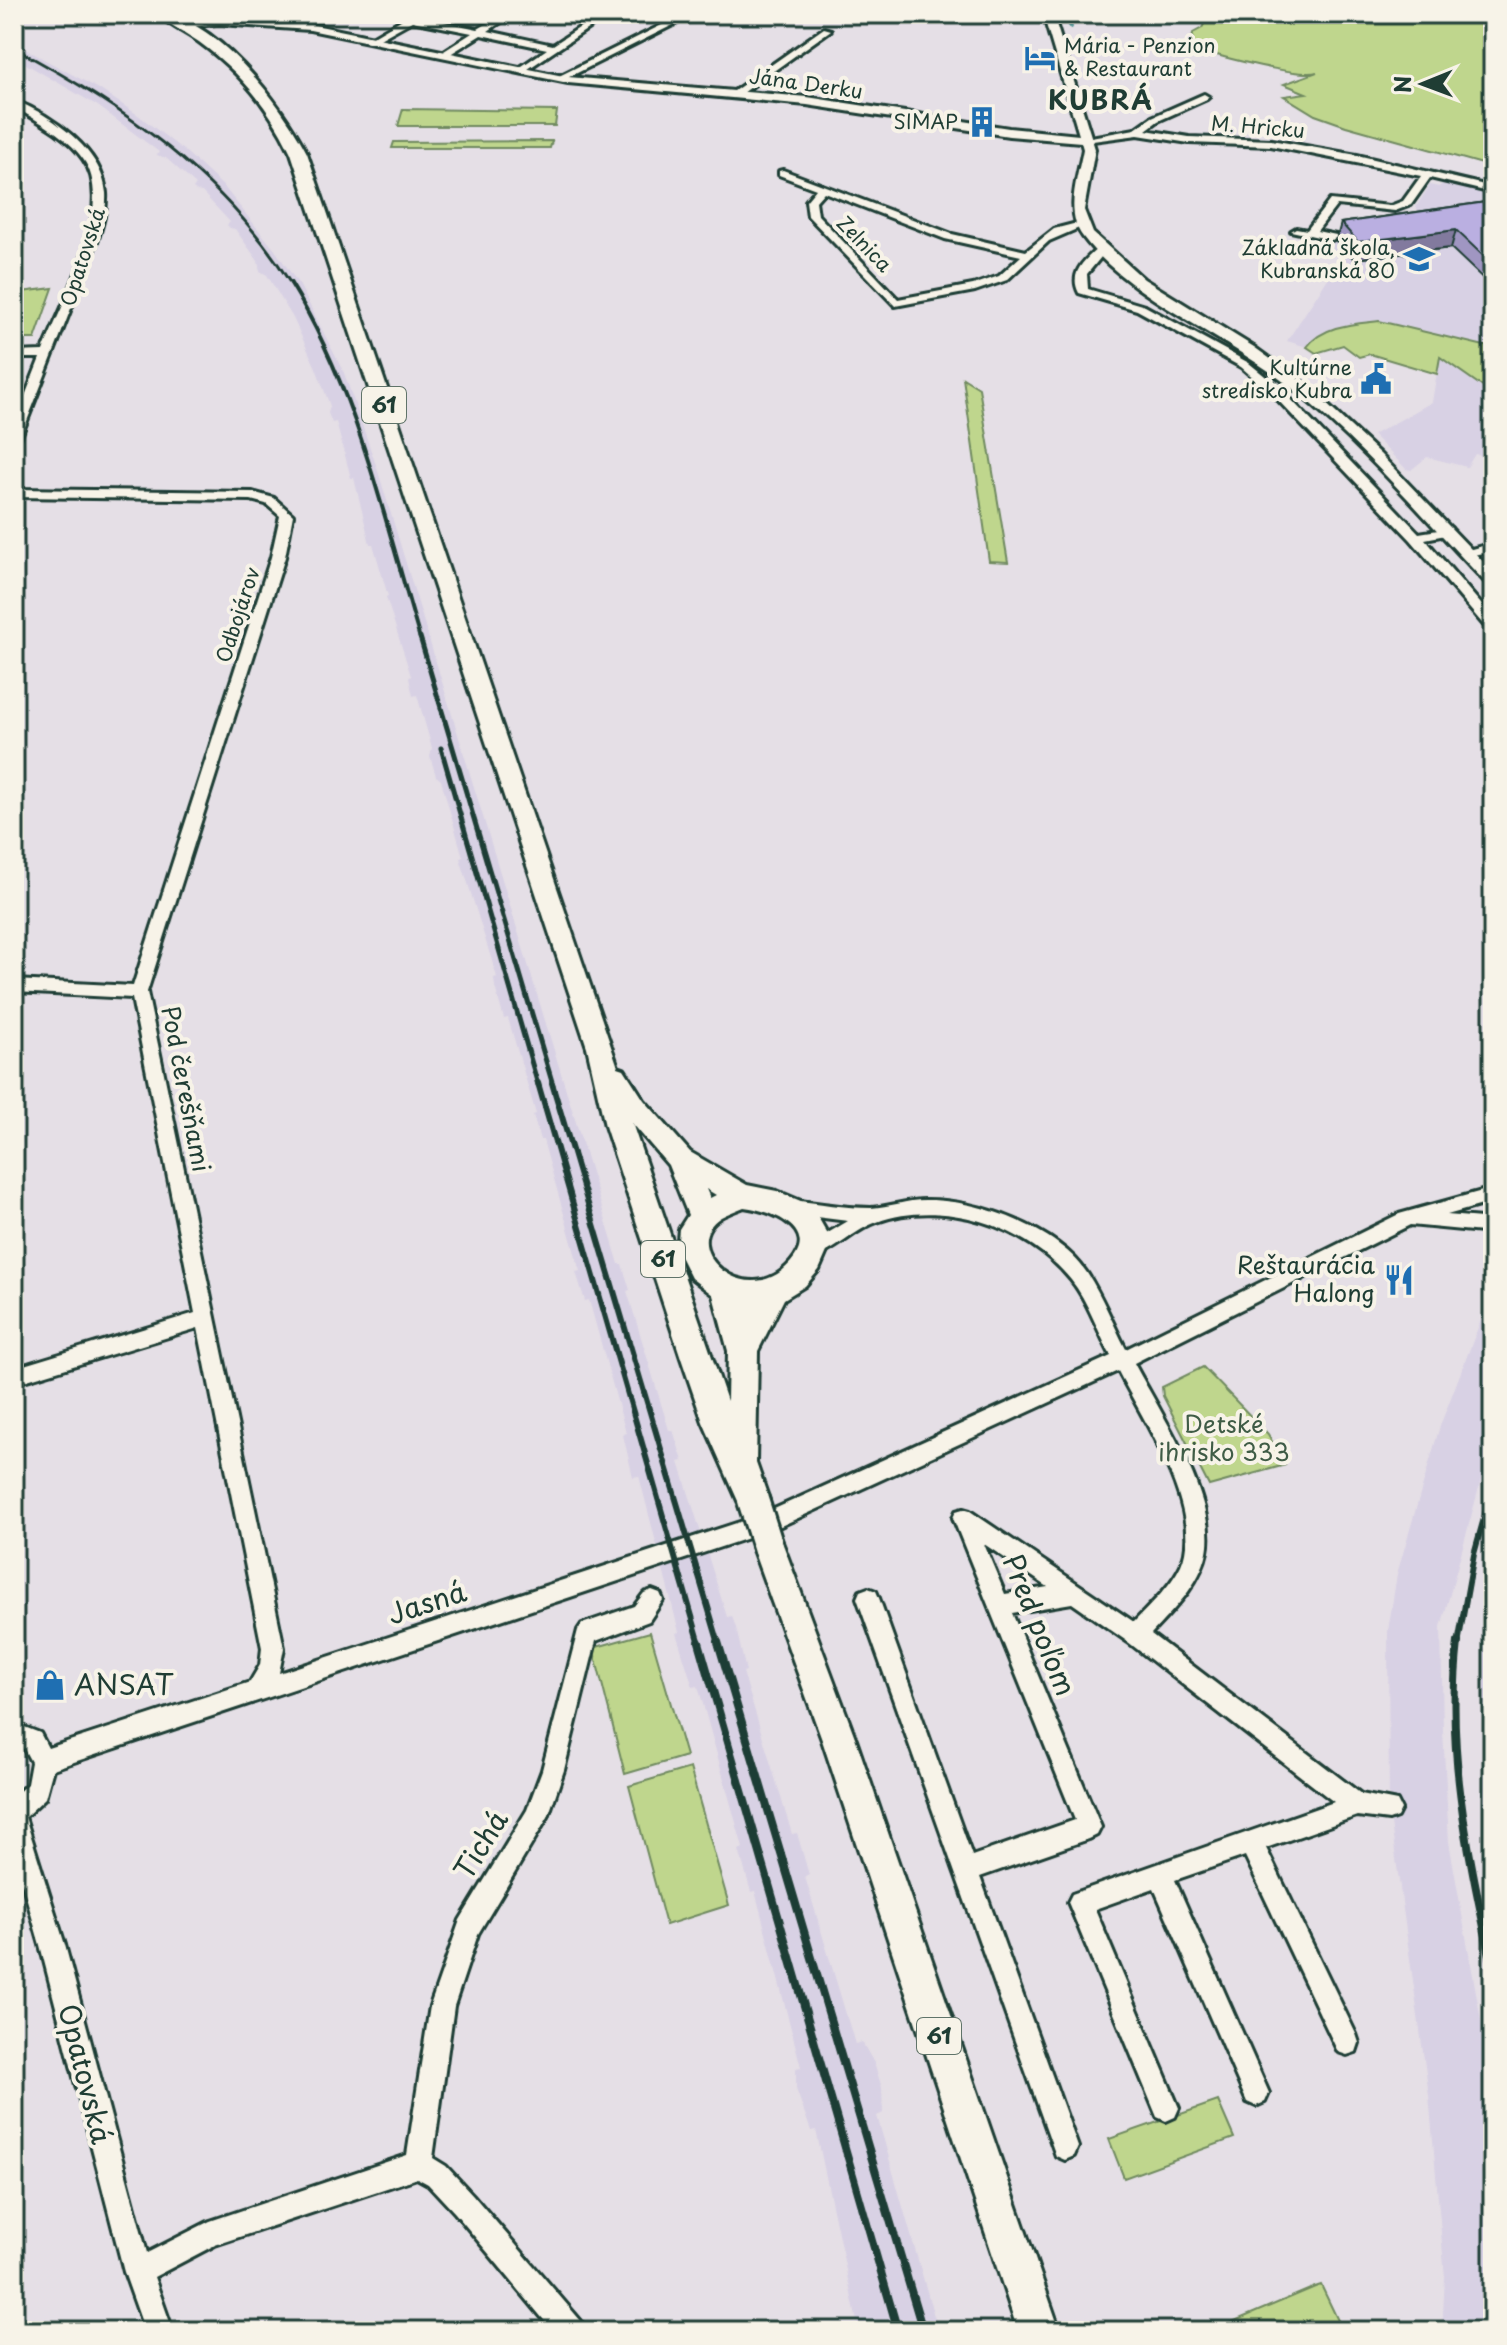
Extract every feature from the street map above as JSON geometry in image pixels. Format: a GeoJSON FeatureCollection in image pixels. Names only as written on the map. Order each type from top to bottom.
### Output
{"type":"FeatureCollection","features":[{"type":"Feature","properties":{"kind":"main road","name":"61"},"geometry":{"type":"LineString","coordinates":[[164,14],[215,48],[246,76],[275,111],[299,153],[600,1047],[619,1126],[686,1329],[719,1422],[741,1466],[839,1740],[1039,2331]]}},
{"type":"Feature","properties":{"kind":"main road","name":"61"},"geometry":{"type":"LineString","coordinates":[[600,1047],[634,1107],[680,1160],[703,1216]]}},
{"type":"Feature","properties":{"kind":"main road","name":"61"},"geometry":{"type":"LineString","coordinates":[[680,1160],[742,1196]]}},
{"type":"Feature","properties":{"kind":"main road","name":"61"},"geometry":{"type":"LineString","coordinates":[[741,1466],[743,1351],[726,1289],[699,1270],[691,1242],[694,1228],[713,1206],[742,1196],[760,1196],[792,1207]]}},
{"type":"Feature","properties":{"kind":"main road"},"geometry":{"type":"LineString","coordinates":[[792,1207],[809,1227],[813,1251]]}},
{"type":"Feature","properties":{"kind":"main road","name":"61"},"geometry":{"type":"LineString","coordinates":[[743,1351],[773,1291],[792,1282],[806,1268],[813,1251]]}},
{"type":"Feature","properties":{"kind":"main road"},"geometry":{"type":"LineString","coordinates":[[726,1289],[749,1294],[773,1291]]}},
{"type":"Feature","properties":{"kind":"street","name":"Jána Derku"},"geometry":{"type":"LineString","coordinates":[[219,21],[231,14]]}},
{"type":"Feature","properties":{"kind":"street"},"geometry":{"type":"LineString","coordinates":[[447,53],[509,14]]}},
{"type":"Feature","properties":{"kind":"street"},"geometry":{"type":"LineString","coordinates":[[560,78],[691,14]]}},
{"type":"Feature","properties":{"kind":"street"},"geometry":{"type":"LineString","coordinates":[[1048,14],[1089,157],[1078,210],[1081,225],[1101,251],[1165,299],[1300,387],[1375,457],[1493,581]]}},
{"type":"Feature","properties":{"kind":"street"},"geometry":{"type":"LineString","coordinates":[[375,38],[414,16],[555,48]]}},
{"type":"Feature","properties":{"kind":"street"},"geometry":{"type":"LineString","coordinates":[[522,70],[597,20]]}},
{"type":"Feature","properties":{"kind":"street","name":"Jána Derku"},"geometry":{"type":"LineString","coordinates":[[181,24],[219,21],[275,24],[375,38],[560,78],[737,93],[1054,138],[1085,139]]}},
{"type":"Feature","properties":{"kind":"street"},"geometry":{"type":"LineString","coordinates":[[737,93],[827,30]]}},
{"type":"Feature","properties":{"kind":"street"},"geometry":{"type":"LineString","coordinates":[[1138,132],[1155,119],[1204,97]]}},
{"type":"Feature","properties":{"kind":"street","name":"Opatovská"},"geometry":{"type":"LineString","coordinates":[[14,103],[55,128],[80,149],[98,177],[103,195],[99,224],[14,438]]}},
{"type":"Feature","properties":{"kind":"street","name":"M. Hricku"},"geometry":{"type":"LineString","coordinates":[[1085,139],[1138,132],[1189,140],[1252,141],[1302,147],[1493,190]]}},
{"type":"Feature","properties":{"kind":"street"},"geometry":{"type":"LineString","coordinates":[[783,173],[822,188]]}},
{"type":"Feature","properties":{"kind":"street"},"geometry":{"type":"LineString","coordinates":[[1310,233],[1334,202],[1391,209],[1407,203],[1427,175]]}},
{"type":"Feature","properties":{"kind":"street","name":"Zelnica"},"geometry":{"type":"LineString","coordinates":[[1027,254],[949,237],[822,188],[812,196],[813,216],[895,303],[975,288],[1003,278],[1027,254],[1058,231],[1081,225]]}},
{"type":"Feature","properties":{"kind":"street"},"geometry":{"type":"LineString","coordinates":[[1296,231],[1332,237]]}},
{"type":"Feature","properties":{"kind":"street"},"geometry":{"type":"LineString","coordinates":[[1101,251],[1082,271],[1080,287],[1089,294],[1141,308],[1245,365],[1277,392],[1346,463],[1492,623]]}},
{"type":"Feature","properties":{"kind":"street"},"geometry":{"type":"LineString","coordinates":[[1141,308],[1165,299]]}},
{"type":"Feature","properties":{"kind":"street"},"geometry":{"type":"LineString","coordinates":[[1200,338],[1219,332]]}},
{"type":"Feature","properties":{"kind":"street"},"geometry":{"type":"LineString","coordinates":[[14,355],[49,354]]}},
{"type":"Feature","properties":{"kind":"street"},"geometry":{"type":"LineString","coordinates":[[1277,392],[1300,387]]}},
{"type":"Feature","properties":{"kind":"street"},"geometry":{"type":"LineString","coordinates":[[1346,463],[1375,457]]}},
{"type":"Feature","properties":{"kind":"street","name":"Odbojárov"},"geometry":{"type":"LineString","coordinates":[[14,493],[252,496],[270,501],[287,515],[278,557],[139,992]]}},
{"type":"Feature","properties":{"kind":"street"},"geometry":{"type":"LineString","coordinates":[[1416,537],[1446,531]]}},
{"type":"Feature","properties":{"kind":"street"},"geometry":{"type":"LineString","coordinates":[[1468,552],[1493,547]]}},
{"type":"Feature","properties":{"kind":"street","name":"Pod čerešňami"},"geometry":{"type":"LineString","coordinates":[[14,986],[139,992],[273,1648],[274,1658],[258,1690]]}},
{"type":"Feature","properties":{"kind":"street"},"geometry":{"type":"LineString","coordinates":[[1124,1359],[1405,1219],[1493,1195]]}},
{"type":"Feature","properties":{"kind":"street"},"geometry":{"type":"LineString","coordinates":[[792,1207],[873,1215],[919,1207],[954,1207],[986,1214],[1021,1228],[1054,1250],[1079,1276],[1187,1485],[1197,1513],[1200,1534],[1195,1561],[1183,1584],[1136,1635]]}},
{"type":"Feature","properties":{"kind":"street"},"geometry":{"type":"LineString","coordinates":[[813,1251],[873,1215]]}},
{"type":"Feature","properties":{"kind":"street"},"geometry":{"type":"LineString","coordinates":[[1405,1219],[1489,1224]]}},
{"type":"Feature","properties":{"kind":"street"},"geometry":{"type":"LineString","coordinates":[[14,1376],[204,1318]]}},
{"type":"Feature","properties":{"kind":"street","name":"Jasná"},"geometry":{"type":"LineString","coordinates":[[43,1761],[765,1523],[1124,1359]]}},
{"type":"Feature","properties":{"kind":"street","name":"Pred poľom"},"geometry":{"type":"LineString","coordinates":[[966,1870],[1089,1827],[963,1518],[1136,1635],[1357,1805]]}},
{"type":"Feature","properties":{"kind":"street"},"geometry":{"type":"LineString","coordinates":[[997,1605],[1076,1593]]}},
{"type":"Feature","properties":{"kind":"street"},"geometry":{"type":"LineString","coordinates":[[868,1598],[1065,2147]]}},
{"type":"Feature","properties":{"kind":"street","name":"Tichá"},"geometry":{"type":"LineString","coordinates":[[419,2164],[442,2006],[468,1928],[536,1817],[553,1770],[586,1637],[590,1631],[641,1614],[652,1600]]}},
{"type":"Feature","properties":{"kind":"street"},"geometry":{"type":"LineString","coordinates":[[14,1734],[32,1741],[43,1761],[37,1790],[14,1815]]}},
{"type":"Feature","properties":{"kind":"street"},"geometry":{"type":"LineString","coordinates":[[1166,2108],[1080,1902],[1357,1805],[1389,1809]]}},
{"type":"Feature","properties":{"kind":"street","name":"Opatovská"},"geometry":{"type":"LineString","coordinates":[[14,1815],[38,1888],[137,2272],[159,2331]]}},
{"type":"Feature","properties":{"kind":"street"},"geometry":{"type":"LineString","coordinates":[[1252,1844],[1347,2043]]}},
{"type":"Feature","properties":{"kind":"street"},"geometry":{"type":"LineString","coordinates":[[1161,1876],[1256,2093]]}},
{"type":"Feature","properties":{"kind":"street"},"geometry":{"type":"LineString","coordinates":[[137,2272],[210,2234],[419,2164],[437,2175],[464,2204],[571,2331]]}},
{"type":"Feature","properties":{"kind":"shaded area"},"geometry":{"type":"Polygon","coordinates":[[[14,43],[99,89],[138,115],[224,187],[300,286],[344,373],[377,468],[619,1264],[622,1264],[630,1290],[627,1291],[669,1430],[673,1430],[683,1461],[679,1462],[727,1617],[732,1616],[736,1628],[746,1671],[743,1672],[792,1834],[797,1833],[809,1875],[805,1877],[855,2044],[862,2042],[874,2063],[882,2088],[883,2113],[877,2116],[938,2330],[945,2331],[859,2331],[816,2130],[811,2131],[796,2089],[796,2068],[801,2067],[755,1891],[751,1892],[739,1850],[743,1848],[698,1686],[693,1687],[676,1633],[679,1632],[639,1476],[633,1477],[623,1435],[626,1433],[589,1300],[585,1301],[576,1272],[580,1271],[543,1140],[540,1140],[533,1115],[536,1114],[508,1018],[504,1019],[495,987],[494,978],[497,977],[460,858],[463,857],[441,780],[436,776],[430,756],[432,748],[417,695],[413,696],[411,676],[373,544],[370,544],[354,478],[351,478],[336,422],[332,423],[328,413],[330,406],[316,368],[293,318],[267,275],[260,271],[258,261],[235,229],[227,225],[230,222],[202,192],[193,189],[196,185],[166,158],[157,155],[159,152],[98,106],[14,57],[14,43]]]}},
{"type":"Feature","properties":{"kind":"shaded area"},"geometry":{"type":"Polygon","coordinates":[[[1443,183],[1493,195],[1493,459],[1475,454],[1467,467],[1427,457],[1411,470],[1406,469],[1373,435],[1432,402],[1443,336],[1361,323],[1318,335],[1307,347],[1287,341],[1340,260],[1323,242],[1323,238],[1400,211],[1407,214],[1419,212],[1416,207],[1430,185],[1439,187],[1443,183]]]}},
{"type":"Feature","properties":{"kind":"shaded area"},"geometry":{"type":"Polygon","coordinates":[[[1493,1318],[1493,1436],[1441,1627],[1449,1842],[1493,2087],[1493,2331],[1442,2331],[1445,2278],[1429,2095],[1389,1809],[1388,1631],[1397,1574],[1440,1426],[1481,1320],[1493,1318]]]}},
{"type":"Feature","properties":{"kind":"shaded area"},"geometry":{"type":"Polygon","coordinates":[[[1493,1583],[1493,1911],[1484,1881],[1484,1618],[1493,1583]]]}},
{"type":"Feature","properties":{"kind":"green space"},"geometry":{"type":"Polygon","coordinates":[[[1209,14],[1493,14],[1493,167],[1315,115],[1284,96],[1306,93],[1284,84],[1317,72],[1293,72],[1253,64],[1192,46],[1193,33],[1202,28],[1209,14]]]}},
{"type":"Feature","properties":{"kind":"green space"},"geometry":{"type":"Polygon","coordinates":[[[403,109],[557,111],[555,126],[398,126],[403,109]]]}},
{"type":"Feature","properties":{"kind":"green space"},"geometry":{"type":"Polygon","coordinates":[[[552,141],[550,148],[392,148],[394,142],[552,141]]]}},
{"type":"Feature","properties":{"kind":"green space"},"geometry":{"type":"Polygon","coordinates":[[[53,288],[35,339],[14,339],[14,293],[53,288]]]}},
{"type":"Feature","properties":{"kind":"green space"},"geometry":{"type":"Polygon","coordinates":[[[1379,321],[1493,348],[1493,394],[1440,357],[1437,374],[1370,354],[1359,357],[1343,345],[1316,353],[1307,347],[1330,330],[1379,321]]]}},
{"type":"Feature","properties":{"kind":"green space"},"geometry":{"type":"Polygon","coordinates":[[[963,378],[979,388],[1008,562],[989,561],[963,378]]]}},
{"type":"Feature","properties":{"kind":"green space","name":"Detské ihrisko 333"},"geometry":{"type":"Polygon","coordinates":[[[1203,1367],[1268,1434],[1285,1465],[1209,1486],[1163,1396],[1162,1387],[1203,1367]]]}},
{"type":"Feature","properties":{"kind":"green space"},"geometry":{"type":"Polygon","coordinates":[[[650,1632],[686,1756],[625,1774],[593,1648],[650,1632]]]}},
{"type":"Feature","properties":{"kind":"green space"},"geometry":{"type":"Polygon","coordinates":[[[690,1768],[729,1905],[666,1925],[629,1786],[690,1768]]]}},
{"type":"Feature","properties":{"kind":"green space"},"geometry":{"type":"Polygon","coordinates":[[[1218,2101],[1234,2138],[1124,2178],[1109,2139],[1218,2101]]]}},
{"type":"Feature","properties":{"kind":"green space"},"geometry":{"type":"Polygon","coordinates":[[[1321,2285],[1343,2331],[1211,2331],[1315,2287],[1321,2285]]]}},
{"type":"Feature","properties":{"kind":"building"},"geometry":{"type":"Polygon","coordinates":[[[1493,201],[1493,265],[1456,230],[1358,242],[1341,223],[1493,201]]]}},
{"type":"Feature","properties":{"kind":"waterway"},"geometry":{"type":"LineString","coordinates":[[1063,14],[1071,27]]}},
{"type":"Feature","properties":{"kind":"railway"},"geometry":{"type":"LineString","coordinates":[[14,48],[94,94],[169,148],[235,210],[291,284]]}},
{"type":"Feature","properties":{"kind":"railway"},"geometry":{"type":"LineString","coordinates":[[290,282],[334,366],[351,411],[381,501],[420,639]]}},
{"type":"Feature","properties":{"kind":"railway"},"geometry":{"type":"LineString","coordinates":[[420,637],[553,1085]]}},
{"type":"Feature","properties":{"kind":"railway"},"geometry":{"type":"LineString","coordinates":[[441,748],[538,1085]]}},
{"type":"Feature","properties":{"kind":"railway"},"geometry":{"type":"LineString","coordinates":[[538,1083],[700,1644]]}},
{"type":"Feature","properties":{"kind":"railway"},"geometry":{"type":"LineString","coordinates":[[552,1083],[719,1644]]}},
{"type":"Feature","properties":{"kind":"railway"},"geometry":{"type":"LineString","coordinates":[[1458,1644],[1474,1554],[1493,1486]]}},
{"type":"Feature","properties":{"kind":"railway"},"geometry":{"type":"LineString","coordinates":[[699,1642],[898,2331]]}},
{"type":"Feature","properties":{"kind":"railway"},"geometry":{"type":"LineString","coordinates":[[718,1642],[923,2331]]}},
{"type":"Feature","properties":{"kind":"railway"},"geometry":{"type":"LineString","coordinates":[[1458,1642],[1455,1684],[1457,1766],[1468,1848],[1493,1970]]}},
{"type":"Feature","properties":{"kind":"place","name":"Mária - Penzion & Restaurant"},"geometry":{"type":"Point","coordinates":[1040,58]}},
{"type":"Feature","properties":{"kind":"place","name":"SIMAP"},"geometry":{"type":"Point","coordinates":[982,122]}},
{"type":"Feature","properties":{"kind":"place","name":"Základná škola, Kubranská 80"},"geometry":{"type":"Point","coordinates":[1419,259]}},
{"type":"Feature","properties":{"kind":"place","name":"Kultúrne stredisko Kubra"},"geometry":{"type":"Point","coordinates":[1376,379]}},
{"type":"Feature","properties":{"kind":"place","name":"Reštaurácia Halong"},"geometry":{"type":"Point","coordinates":[1399,1280]}},
{"type":"Feature","properties":{"kind":"place","name":"ANSAT"},"geometry":{"type":"Point","coordinates":[50,1685]}},
{"type":"Feature","properties":{"kind":"district","name":"KUBRÁ"},"geometry":{"type":"Point","coordinates":[1101,101]}}]}
